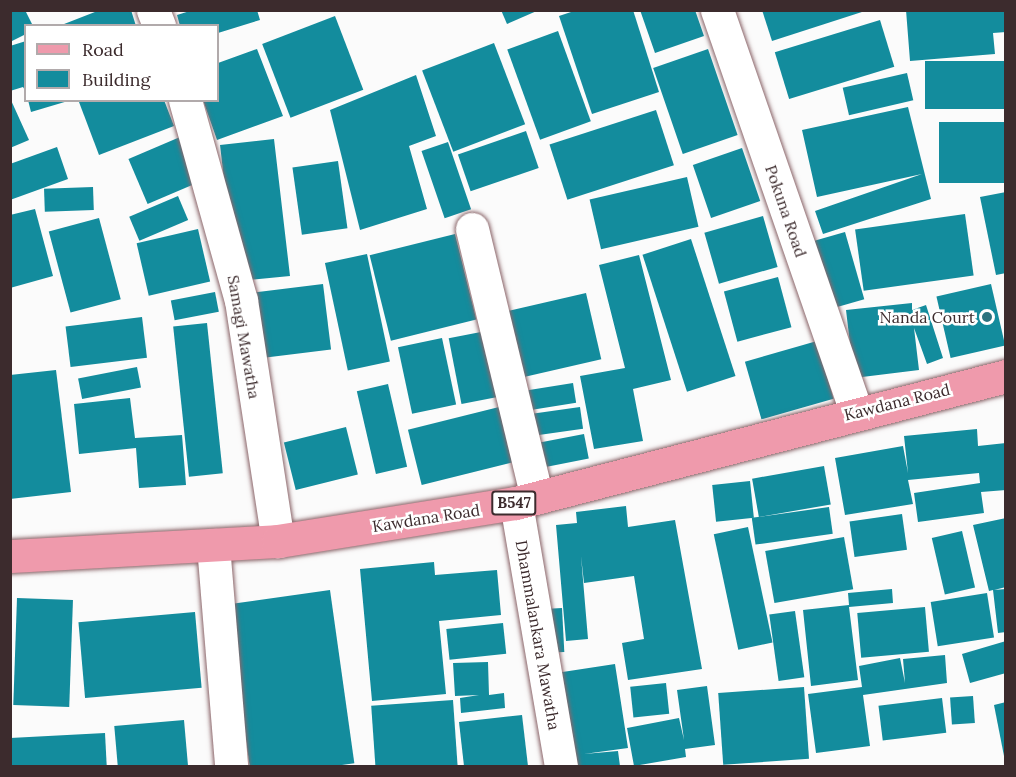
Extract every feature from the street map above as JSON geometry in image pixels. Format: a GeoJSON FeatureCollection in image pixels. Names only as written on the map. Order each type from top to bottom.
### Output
{"type":"FeatureCollection","features":[{"type":"Feature","properties":{"kind":"main road","name":"Kawdana Road"},"geometry":{"type":"LineString","coordinates":[[13,563],[278,541],[526,500],[856,412],[1005,375]]}},
{"type":"Feature","properties":{"kind":"street","name":"Pokuna Road"},"geometry":{"type":"LineString","coordinates":[[717,10],[856,412]]}},
{"type":"Feature","properties":{"kind":"street","name":"Samagi Mawatha"},"geometry":{"type":"LineString","coordinates":[[186,102],[241,300],[278,541]]}},
{"type":"Feature","properties":{"kind":"street","name":"Dhammalankara Mawatha"},"geometry":{"type":"LineString","coordinates":[[472,229],[526,500],[561,766]]}},
{"type":"Feature","properties":{"kind":"street"},"geometry":{"type":"LineString","coordinates":[[213,545],[231,766]]}},
{"type":"Feature","properties":{"kind":"building"},"geometry":{"type":"Polygon","coordinates":[[[10,10],[25,10],[32,24],[24,24],[24,35],[10,42],[10,10]]]}},
{"type":"Feature","properties":{"kind":"building"},"geometry":{"type":"Polygon","coordinates":[[[100,10],[131,10],[135,24],[64,24],[100,10]]]}},
{"type":"Feature","properties":{"kind":"building"},"geometry":{"type":"Polygon","coordinates":[[[193,10],[257,10],[260,20],[219,33],[219,24],[179,24],[177,15],[193,10]]]}},
{"type":"Feature","properties":{"kind":"building"},"geometry":{"type":"Polygon","coordinates":[[[501,10],[539,10],[507,24],[501,10]]]}},
{"type":"Feature","properties":{"kind":"building"},"geometry":{"type":"Polygon","coordinates":[[[577,10],[633,10],[659,92],[592,114],[559,16],[577,10]]]}},
{"type":"Feature","properties":{"kind":"building"},"geometry":{"type":"Polygon","coordinates":[[[640,10],[695,10],[704,36],[655,53],[640,10]]]}},
{"type":"Feature","properties":{"kind":"building"},"geometry":{"type":"Polygon","coordinates":[[[762,10],[865,10],[865,11],[772,41],[762,10]]]}},
{"type":"Feature","properties":{"kind":"building"},"geometry":{"type":"Polygon","coordinates":[[[906,10],[1006,10],[1006,32],[993,33],[995,54],[910,61],[906,10]]]}},
{"type":"Feature","properties":{"kind":"building"},"geometry":{"type":"Polygon","coordinates":[[[335,16],[363,90],[290,118],[262,44],[335,16]]]}},
{"type":"Feature","properties":{"kind":"building"},"geometry":{"type":"Polygon","coordinates":[[[880,20],[894,67],[789,99],[775,52],[880,20]]]}},
{"type":"Feature","properties":{"kind":"building"},"geometry":{"type":"Polygon","coordinates":[[[558,31],[591,121],[540,140],[507,49],[558,31]]]}},
{"type":"Feature","properties":{"kind":"building"},"geometry":{"type":"Polygon","coordinates":[[[24,42],[24,89],[23,87],[10,91],[10,46],[24,42]]]}},
{"type":"Feature","properties":{"kind":"building"},"geometry":{"type":"Polygon","coordinates":[[[494,43],[525,124],[453,152],[422,71],[494,43]]]}},
{"type":"Feature","properties":{"kind":"building"},"geometry":{"type":"Polygon","coordinates":[[[257,49],[283,116],[217,140],[204,102],[219,102],[219,63],[257,49]]]}},
{"type":"Feature","properties":{"kind":"building"},"geometry":{"type":"Polygon","coordinates":[[[708,49],[738,135],[683,154],[653,68],[708,49]]]}},
{"type":"Feature","properties":{"kind":"building"},"geometry":{"type":"Polygon","coordinates":[[[925,61],[1006,61],[1006,109],[925,109],[925,61]]]}},
{"type":"Feature","properties":{"kind":"building"},"geometry":{"type":"Polygon","coordinates":[[[907,73],[913,100],[849,115],[843,88],[907,73]]]}},
{"type":"Feature","properties":{"kind":"building"},"geometry":{"type":"Polygon","coordinates":[[[416,75],[436,136],[409,146],[427,209],[360,230],[330,110],[416,75]]]}},
{"type":"Feature","properties":{"kind":"building"},"geometry":{"type":"Polygon","coordinates":[[[10,98],[29,140],[10,148],[10,98]]]}},
{"type":"Feature","properties":{"kind":"building"},"geometry":{"type":"Polygon","coordinates":[[[28,102],[65,102],[31,112],[28,102]]]}},
{"type":"Feature","properties":{"kind":"building"},"geometry":{"type":"Polygon","coordinates":[[[79,102],[165,102],[174,126],[99,155],[79,102]]]}},
{"type":"Feature","properties":{"kind":"building"},"geometry":{"type":"Polygon","coordinates":[[[908,107],[931,199],[823,234],[815,211],[922,174],[817,197],[802,130],[908,107]]]}},
{"type":"Feature","properties":{"kind":"building"},"geometry":{"type":"Polygon","coordinates":[[[656,110],[674,165],[567,200],[549,145],[656,110]]]}},
{"type":"Feature","properties":{"kind":"building"},"geometry":{"type":"Polygon","coordinates":[[[939,122],[1006,122],[1006,183],[939,183],[939,122]]]}},
{"type":"Feature","properties":{"kind":"building"},"geometry":{"type":"Polygon","coordinates":[[[526,131],[539,168],[471,191],[458,154],[526,131]]]}},
{"type":"Feature","properties":{"kind":"building"},"geometry":{"type":"Polygon","coordinates":[[[180,137],[199,182],[148,204],[128,159],[180,137]]]}},
{"type":"Feature","properties":{"kind":"building"},"geometry":{"type":"Polygon","coordinates":[[[274,139],[290,276],[228,282],[230,231],[220,145],[274,139]]]}},
{"type":"Feature","properties":{"kind":"building"},"geometry":{"type":"Polygon","coordinates":[[[448,142],[471,209],[445,218],[422,151],[448,142]]]}},
{"type":"Feature","properties":{"kind":"building"},"geometry":{"type":"Polygon","coordinates":[[[57,147],[68,179],[10,200],[10,164],[57,147]]]}},
{"type":"Feature","properties":{"kind":"building"},"geometry":{"type":"Polygon","coordinates":[[[742,148],[760,201],[711,218],[693,165],[742,148]]]}},
{"type":"Feature","properties":{"kind":"building"},"geometry":{"type":"Polygon","coordinates":[[[338,161],[347,228],[302,235],[292,167],[338,161]]]}},
{"type":"Feature","properties":{"kind":"building"},"geometry":{"type":"Polygon","coordinates":[[[687,177],[698,227],[601,249],[590,199],[687,177]]]}},
{"type":"Feature","properties":{"kind":"building"},"geometry":{"type":"Polygon","coordinates":[[[93,187],[94,210],[45,212],[44,189],[93,187]]]}},
{"type":"Feature","properties":{"kind":"building"},"geometry":{"type":"Polygon","coordinates":[[[1006,192],[1006,273],[996,275],[980,197],[1006,192]]]}},
{"type":"Feature","properties":{"kind":"building"},"geometry":{"type":"Polygon","coordinates":[[[178,196],[188,220],[139,241],[129,217],[178,196]]]}},
{"type":"Feature","properties":{"kind":"building"},"geometry":{"type":"Polygon","coordinates":[[[35,209],[53,276],[10,288],[10,215],[35,209]]]}},
{"type":"Feature","properties":{"kind":"building"},"geometry":{"type":"Polygon","coordinates":[[[965,214],[974,275],[864,291],[855,229],[965,214]]]}},
{"type":"Feature","properties":{"kind":"building"},"geometry":{"type":"Polygon","coordinates":[[[763,216],[778,267],[719,284],[704,233],[763,216]]]}},
{"type":"Feature","properties":{"kind":"building"},"geometry":{"type":"Polygon","coordinates":[[[99,218],[121,299],[71,313],[49,231],[99,218]]]}},
{"type":"Feature","properties":{"kind":"building"},"geometry":{"type":"Polygon","coordinates":[[[198,229],[210,282],[149,296],[137,243],[198,229]]]}},
{"type":"Feature","properties":{"kind":"building"},"geometry":{"type":"Polygon","coordinates":[[[845,232],[864,299],[827,310],[808,243],[845,232]]]}},
{"type":"Feature","properties":{"kind":"building"},"geometry":{"type":"Polygon","coordinates":[[[455,234],[476,319],[391,341],[370,255],[455,234]]]}},
{"type":"Feature","properties":{"kind":"building"},"geometry":{"type":"Polygon","coordinates":[[[691,239],[735,376],[687,392],[642,255],[691,239]]]}},
{"type":"Feature","properties":{"kind":"building"},"geometry":{"type":"Polygon","coordinates":[[[367,254],[390,362],[348,371],[325,263],[367,254]]]}},
{"type":"Feature","properties":{"kind":"building"},"geometry":{"type":"Polygon","coordinates":[[[639,255],[671,380],[633,389],[643,441],[594,449],[580,376],[625,368],[599,265],[639,255]]]}},
{"type":"Feature","properties":{"kind":"building"},"geometry":{"type":"Polygon","coordinates":[[[778,277],[791,327],[737,342],[724,291],[778,277]]]}},
{"type":"Feature","properties":{"kind":"building"},"geometry":{"type":"Polygon","coordinates":[[[323,284],[331,350],[254,359],[246,294],[323,284]]]}},
{"type":"Feature","properties":{"kind":"building"},"geometry":{"type":"Polygon","coordinates":[[[991,284],[1005,345],[951,358],[936,297],[991,284]]]}},
{"type":"Feature","properties":{"kind":"building"},"geometry":{"type":"Polygon","coordinates":[[[215,292],[219,312],[175,320],[171,301],[215,292]]]}},
{"type":"Feature","properties":{"kind":"building"},"geometry":{"type":"Polygon","coordinates":[[[586,293],[601,359],[518,379],[502,312],[586,293]]]}},
{"type":"Feature","properties":{"kind":"building"},"geometry":{"type":"Polygon","coordinates":[[[912,303],[912,310],[926,305],[943,358],[927,364],[914,328],[919,370],[854,378],[846,310],[912,303]]]}},
{"type":"Feature","properties":{"kind":"building"},"geometry":{"type":"Polygon","coordinates":[[[142,317],[147,358],[71,367],[66,326],[142,317]]]}},
{"type":"Feature","properties":{"kind":"building"},"geometry":{"type":"Polygon","coordinates":[[[207,323],[223,473],[189,477],[173,327],[207,323]]]}},
{"type":"Feature","properties":{"kind":"building"},"geometry":{"type":"Polygon","coordinates":[[[486,331],[499,397],[461,404],[449,338],[486,331]]]}},
{"type":"Feature","properties":{"kind":"building"},"geometry":{"type":"Polygon","coordinates":[[[442,338],[456,405],[412,414],[398,347],[442,338]]]}},
{"type":"Feature","properties":{"kind":"building"},"geometry":{"type":"Polygon","coordinates":[[[817,341],[834,399],[761,419],[745,362],[817,341]]]}},
{"type":"Feature","properties":{"kind":"building"},"geometry":{"type":"Polygon","coordinates":[[[137,367],[141,388],[82,399],[78,378],[137,367]]]}},
{"type":"Feature","properties":{"kind":"building"},"geometry":{"type":"Polygon","coordinates":[[[56,370],[71,492],[10,499],[10,375],[56,370]]]}},
{"type":"Feature","properties":{"kind":"building"},"geometry":{"type":"Polygon","coordinates":[[[573,383],[576,403],[528,410],[525,391],[573,383]]]}},
{"type":"Feature","properties":{"kind":"building"},"geometry":{"type":"Polygon","coordinates":[[[388,384],[407,467],[376,474],[357,391],[388,384]]]}},
{"type":"Feature","properties":{"kind":"building"},"geometry":{"type":"Polygon","coordinates":[[[130,398],[135,438],[182,435],[186,485],[139,488],[136,448],[79,454],[74,404],[130,398]]]}},
{"type":"Feature","properties":{"kind":"building"},"geometry":{"type":"Polygon","coordinates":[[[503,406],[517,461],[422,485],[408,430],[503,406]]]}},
{"type":"Feature","properties":{"kind":"building"},"geometry":{"type":"Polygon","coordinates":[[[580,407],[583,429],[534,436],[530,414],[580,407]]]}},
{"type":"Feature","properties":{"kind":"building"},"geometry":{"type":"Polygon","coordinates":[[[346,427],[358,475],[296,490],[284,442],[346,427]]]}},
{"type":"Feature","properties":{"kind":"building"},"geometry":{"type":"Polygon","coordinates":[[[977,429],[978,446],[1006,443],[1006,490],[981,492],[984,513],[918,522],[914,493],[980,483],[979,473],[908,480],[913,504],[845,515],[835,458],[903,446],[908,473],[904,436],[977,429]]]}},
{"type":"Feature","properties":{"kind":"building"},"geometry":{"type":"Polygon","coordinates":[[[584,434],[589,459],[541,468],[536,443],[584,434]]]}},
{"type":"Feature","properties":{"kind":"building"},"geometry":{"type":"Polygon","coordinates":[[[824,466],[831,504],[759,517],[752,479],[824,466]]]}},
{"type":"Feature","properties":{"kind":"building"},"geometry":{"type":"Polygon","coordinates":[[[750,481],[754,518],[716,522],[712,485],[750,481]]]}},
{"type":"Feature","properties":{"kind":"building"},"geometry":{"type":"Polygon","coordinates":[[[626,506],[628,527],[675,520],[702,669],[628,680],[622,643],[644,639],[634,576],[584,583],[581,556],[588,639],[566,641],[556,525],[577,523],[576,512],[626,506]]]}},
{"type":"Feature","properties":{"kind":"building"},"geometry":{"type":"Polygon","coordinates":[[[829,507],[833,534],[756,545],[752,518],[829,507]]]}},
{"type":"Feature","properties":{"kind":"building"},"geometry":{"type":"Polygon","coordinates":[[[902,514],[907,550],[855,557],[850,521],[902,514]]]}},
{"type":"Feature","properties":{"kind":"building"},"geometry":{"type":"Polygon","coordinates":[[[1006,518],[1006,587],[994,590],[1006,589],[1006,632],[998,633],[993,590],[989,591],[973,525],[1006,518]]]}},
{"type":"Feature","properties":{"kind":"building"},"geometry":{"type":"Polygon","coordinates":[[[748,527],[773,642],[738,650],[714,534],[748,527]]]}},
{"type":"Feature","properties":{"kind":"building"},"geometry":{"type":"Polygon","coordinates":[[[962,531],[975,588],[945,594],[932,538],[962,531]]]}},
{"type":"Feature","properties":{"kind":"building"},"geometry":{"type":"Polygon","coordinates":[[[844,537],[853,589],[774,603],[765,551],[844,537]]]}},
{"type":"Feature","properties":{"kind":"building"},"geometry":{"type":"Polygon","coordinates":[[[434,562],[435,575],[497,570],[501,615],[439,621],[446,694],[372,701],[360,569],[434,562]]]}},
{"type":"Feature","properties":{"kind":"building"},"geometry":{"type":"Polygon","coordinates":[[[892,589],[893,603],[849,607],[858,680],[811,686],[803,610],[849,605],[848,593],[892,589]]]}},
{"type":"Feature","properties":{"kind":"building"},"geometry":{"type":"Polygon","coordinates":[[[330,590],[354,763],[335,766],[250,766],[227,604],[330,590]]]}},
{"type":"Feature","properties":{"kind":"building"},"geometry":{"type":"Polygon","coordinates":[[[987,593],[994,637],[938,646],[931,602],[987,593]]]}},
{"type":"Feature","properties":{"kind":"building"},"geometry":{"type":"Polygon","coordinates":[[[17,598],[73,600],[69,707],[13,705],[17,598]]]}},
{"type":"Feature","properties":{"kind":"building"},"geometry":{"type":"Polygon","coordinates":[[[925,607],[929,652],[861,658],[857,613],[925,607]]]}},
{"type":"Feature","properties":{"kind":"building"},"geometry":{"type":"Polygon","coordinates":[[[562,608],[564,652],[542,653],[540,609],[562,608]]]}},
{"type":"Feature","properties":{"kind":"building"},"geometry":{"type":"Polygon","coordinates":[[[795,611],[804,677],[779,681],[769,615],[795,611]]]}},
{"type":"Feature","properties":{"kind":"building"},"geometry":{"type":"Polygon","coordinates":[[[195,612],[202,688],[85,698],[78,622],[195,612]]]}},
{"type":"Feature","properties":{"kind":"building"},"geometry":{"type":"Polygon","coordinates":[[[503,623],[506,654],[450,660],[446,629],[503,623]]]}},
{"type":"Feature","properties":{"kind":"building"},"geometry":{"type":"Polygon","coordinates":[[[1006,641],[1006,673],[970,683],[962,654],[1006,641]]]}},
{"type":"Feature","properties":{"kind":"building"},"geometry":{"type":"Polygon","coordinates":[[[945,655],[947,683],[863,695],[870,746],[816,753],[808,694],[862,687],[859,666],[900,658],[905,683],[903,659],[945,655]]]}},
{"type":"Feature","properties":{"kind":"building"},"geometry":{"type":"Polygon","coordinates":[[[488,662],[489,695],[504,693],[505,708],[461,713],[460,698],[479,695],[455,696],[453,663],[488,662]]]}},
{"type":"Feature","properties":{"kind":"building"},"geometry":{"type":"Polygon","coordinates":[[[615,664],[628,748],[584,754],[618,751],[620,766],[569,766],[556,673],[615,664]]]}},
{"type":"Feature","properties":{"kind":"building"},"geometry":{"type":"Polygon","coordinates":[[[666,683],[669,714],[633,718],[630,687],[666,683]]]}},
{"type":"Feature","properties":{"kind":"building"},"geometry":{"type":"Polygon","coordinates":[[[707,686],[715,745],[685,749],[686,757],[634,766],[627,728],[679,718],[684,740],[677,690],[707,686]]]}},
{"type":"Feature","properties":{"kind":"building"},"geometry":{"type":"Polygon","coordinates":[[[804,687],[809,759],[723,765],[718,693],[804,687]]]}},
{"type":"Feature","properties":{"kind":"building"},"geometry":{"type":"Polygon","coordinates":[[[973,696],[975,723],[952,725],[950,698],[973,696]]]}},
{"type":"Feature","properties":{"kind":"building"},"geometry":{"type":"Polygon","coordinates":[[[942,698],[946,733],[883,741],[878,706],[942,698]]]}},
{"type":"Feature","properties":{"kind":"building"},"geometry":{"type":"Polygon","coordinates":[[[453,700],[458,766],[375,766],[371,706],[453,700]]]}},
{"type":"Feature","properties":{"kind":"building"},"geometry":{"type":"Polygon","coordinates":[[[1006,702],[1006,756],[1004,756],[994,705],[1006,702]]]}},
{"type":"Feature","properties":{"kind":"building"},"geometry":{"type":"Polygon","coordinates":[[[522,715],[528,766],[464,766],[459,722],[522,715]]]}},
{"type":"Feature","properties":{"kind":"building"},"geometry":{"type":"Polygon","coordinates":[[[184,720],[188,766],[118,766],[114,726],[184,720]]]}},
{"type":"Feature","properties":{"kind":"building"},"geometry":{"type":"Polygon","coordinates":[[[105,733],[107,766],[12,766],[10,738],[105,733]]]}},
{"type":"Feature","properties":{"kind":"place","name":"Nanda Court"},"geometry":{"type":"Point","coordinates":[987,317]}}]}
